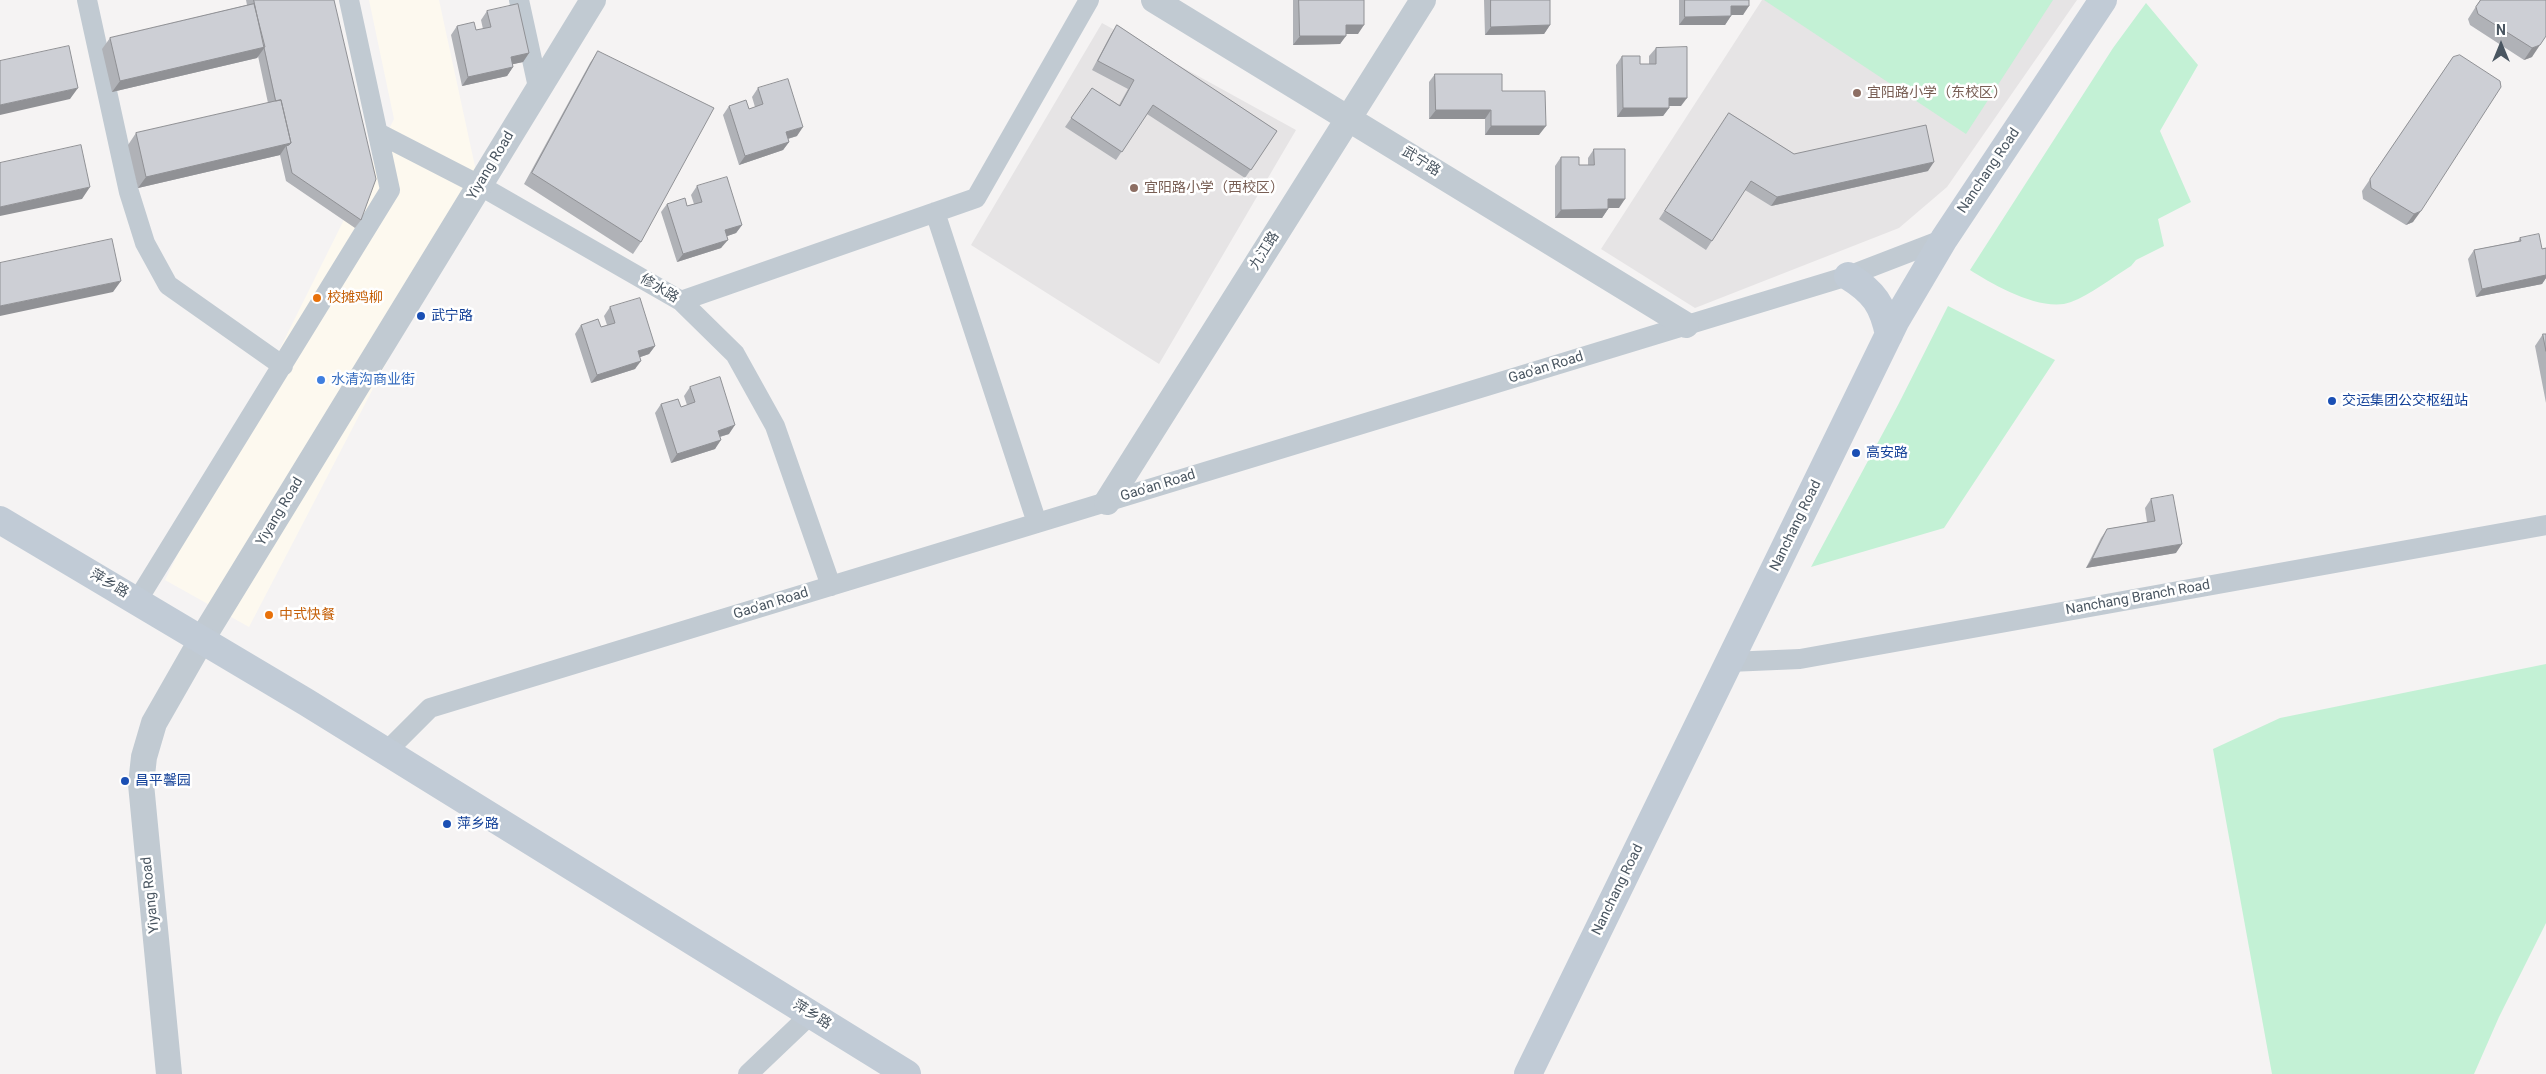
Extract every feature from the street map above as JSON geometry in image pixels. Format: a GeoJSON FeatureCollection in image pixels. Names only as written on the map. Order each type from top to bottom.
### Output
{"type":"FeatureCollection","features":[{"type":"Feature","properties":{"kind":"main road","name":"Nanchang Road"},"geometry":{"type":"LineString","coordinates":[[1528,1074],[1889,335],[1944,239],[2103,0]]}},
{"type":"Feature","properties":{"kind":"main road"},"geometry":{"type":"LineString","coordinates":[[1848,276],[1864,285],[1876,299],[1885,314],[1889,335]]}},
{"type":"Feature","properties":{"kind":"main road","name":"萍乡路"},"geometry":{"type":"LineString","coordinates":[[0,520],[202,639],[906,1074]]}},
{"type":"Feature","properties":{"kind":"street"},"geometry":{"type":"LineString","coordinates":[[87,0],[127,182],[145,243],[168,285],[283,366]]}},
{"type":"Feature","properties":{"kind":"street"},"geometry":{"type":"LineString","coordinates":[[137,601],[390,190],[349,0]]}},
{"type":"Feature","properties":{"kind":"street"},"geometry":{"type":"LineString","coordinates":[[519,0],[538,87]]}},
{"type":"Feature","properties":{"kind":"street","name":"Yiyang Road"},"geometry":{"type":"LineString","coordinates":[[169,1074],[141,784],[144,756],[154,723],[202,639],[538,87],[593,0]]}},
{"type":"Feature","properties":{"kind":"street"},"geometry":{"type":"LineString","coordinates":[[681,301],[976,198],[1089,0]]}},
{"type":"Feature","properties":{"kind":"street","name":"武宁路"},"geometry":{"type":"LineString","coordinates":[[1154,0],[1686,325]]}},
{"type":"Feature","properties":{"kind":"street","name":"九江路"},"geometry":{"type":"LineString","coordinates":[[1107,502],[1422,0]]}},
{"type":"Feature","properties":{"kind":"street","name":"修水路"},"geometry":{"type":"LineString","coordinates":[[378,133],[479,185],[681,301],[735,354],[776,426],[831,586]]}},
{"type":"Feature","properties":{"kind":"street"},"geometry":{"type":"LineString","coordinates":[[935,212],[1037,523]]}},
{"type":"Feature","properties":{"kind":"street","name":"Gao'an Road"},"geometry":{"type":"LineString","coordinates":[[386,752],[430,708],[1848,276],[1944,239]]}},
{"type":"Feature","properties":{"kind":"street","name":"Nanchang Branch Road"},"geometry":{"type":"LineString","coordinates":[[1729,662],[1800,659],[2546,525]]}},
{"type":"Feature","properties":{"kind":"street"},"geometry":{"type":"LineString","coordinates":[[748,1074],[811,1014]]}},
{"type":"Feature","properties":{"kind":"shaded area","name":"水清沟商业街"},"geometry":{"type":"Polygon","coordinates":[[[369,0],[439,0],[479,185],[249,627],[165,580],[394,119],[369,0]]]}},
{"type":"Feature","properties":{"kind":"shaded area","name":"宜阳路小学（东校区）"},"geometry":{"type":"Polygon","coordinates":[[[1762,0],[2077,0],[1947,187],[1899,228],[1695,308],[1601,249],[1762,0]]]}},
{"type":"Feature","properties":{"kind":"shaded area","name":"宜阳路小学（西校区）"},"geometry":{"type":"Polygon","coordinates":[[[1102,23],[1296,130],[1159,364],[971,245],[1102,23]]]}},
{"type":"Feature","properties":{"kind":"green space"},"geometry":{"type":"Polygon","coordinates":[[[1764,0],[2053,0],[1966,134],[1764,0]]]}},
{"type":"Feature","properties":{"kind":"green space"},"geometry":{"type":"Polygon","coordinates":[[[2146,3],[2198,65],[2160,131],[2191,202],[2158,219],[2164,246],[2136,260],[2131,266],[2086,295],[2071,302],[2060,304],[2047,304],[2019,296],[1970,270],[2113,48],[2146,3]]]}},
{"type":"Feature","properties":{"kind":"green space"},"geometry":{"type":"Polygon","coordinates":[[[1948,306],[2055,360],[1944,528],[1811,567],[1898,405],[1948,306]]]}},
{"type":"Feature","properties":{"kind":"green space"},"geometry":{"type":"Polygon","coordinates":[[[2546,664],[2546,923],[2499,1017],[2474,1074],[2272,1074],[2213,749],[2280,718],[2546,664]]]}},
{"type":"Feature","properties":{"kind":"building"},"geometry":{"type":"Polygon","coordinates":[[[254,0],[334,0],[376,179],[361,220],[292,173],[286,146],[291,143],[281,100],[276,101],[254,0]]]}},
{"type":"Feature","properties":{"kind":"building"},"geometry":{"type":"Polygon","coordinates":[[[1299,0],[1364,0],[1364,25],[1346,25],[1346,36],[1300,36],[1299,0]]]}},
{"type":"Feature","properties":{"kind":"building"},"geometry":{"type":"Polygon","coordinates":[[[1491,0],[1550,0],[1550,25],[1491,27],[1491,0]]]}},
{"type":"Feature","properties":{"kind":"building"},"geometry":{"type":"Polygon","coordinates":[[[1685,0],[1749,0],[1749,6],[1731,6],[1731,16],[1685,17],[1685,0]]]}},
{"type":"Feature","properties":{"kind":"building"},"geometry":{"type":"Polygon","coordinates":[[[2481,0],[2546,0],[2546,36],[2540,45],[2532,48],[2478,14],[2476,7],[2481,0]]]}},
{"type":"Feature","properties":{"kind":"building"},"geometry":{"type":"Polygon","coordinates":[[[254,4],[265,47],[120,81],[110,38],[254,4]]]}},
{"type":"Feature","properties":{"kind":"building"},"geometry":{"type":"Polygon","coordinates":[[[518,4],[529,53],[511,57],[513,67],[468,77],[457,26],[474,22],[476,30],[491,27],[487,11],[518,4]]]}},
{"type":"Feature","properties":{"kind":"building"},"geometry":{"type":"Polygon","coordinates":[[[1117,25],[1277,131],[1251,170],[1153,105],[1122,152],[1071,118],[1092,88],[1120,106],[1134,80],[1098,61],[1117,25]]]}},
{"type":"Feature","properties":{"kind":"building"},"geometry":{"type":"Polygon","coordinates":[[[69,46],[78,88],[0,105],[0,61],[69,46]]]}},
{"type":"Feature","properties":{"kind":"building"},"geometry":{"type":"Polygon","coordinates":[[[1687,47],[1687,98],[1669,98],[1669,108],[1623,108],[1622,56],[1640,56],[1640,64],[1656,64],[1656,48],[1687,47]]]}},
{"type":"Feature","properties":{"kind":"building"},"geometry":{"type":"Polygon","coordinates":[[[598,51],[714,108],[641,242],[532,173],[598,51]]]}},
{"type":"Feature","properties":{"kind":"building"},"geometry":{"type":"Polygon","coordinates":[[[2460,55],[2500,81],[2501,87],[2421,211],[2414,214],[2371,188],[2370,179],[2453,57],[2460,55]]]}},
{"type":"Feature","properties":{"kind":"building"},"geometry":{"type":"Polygon","coordinates":[[[1435,74],[1502,74],[1502,91],[1545,91],[1546,126],[1491,126],[1491,110],[1436,110],[1435,74]]]}},
{"type":"Feature","properties":{"kind":"building"},"geometry":{"type":"Polygon","coordinates":[[[788,79],[803,127],[786,132],[789,142],[745,156],[729,106],[746,100],[749,109],[763,104],[758,88],[788,79]]]}},
{"type":"Feature","properties":{"kind":"building"},"geometry":{"type":"Polygon","coordinates":[[[281,100],[291,143],[146,177],[136,133],[281,100]]]}},
{"type":"Feature","properties":{"kind":"building","name":"宜阳路小学（东校区）"},"geometry":{"type":"Polygon","coordinates":[[[1729,113],[1794,154],[1926,125],[1934,162],[1777,197],[1751,181],[1712,241],[1665,211],[1729,113]]]}},
{"type":"Feature","properties":{"kind":"building"},"geometry":{"type":"Polygon","coordinates":[[[81,145],[90,187],[0,207],[0,163],[81,145]]]}},
{"type":"Feature","properties":{"kind":"building"},"geometry":{"type":"Polygon","coordinates":[[[1594,149],[1625,149],[1625,199],[1608,199],[1608,209],[1561,210],[1561,157],[1579,157],[1579,165],[1594,165],[1594,149]]]}},
{"type":"Feature","properties":{"kind":"building"},"geometry":{"type":"Polygon","coordinates":[[[727,177],[742,225],[725,230],[728,240],[683,254],[667,204],[685,198],[687,206],[702,202],[697,186],[727,177]]]}},
{"type":"Feature","properties":{"kind":"building"},"geometry":{"type":"Polygon","coordinates":[[[2539,234],[2542,249],[2546,248],[2546,275],[2482,289],[2474,250],[2521,241],[2520,238],[2539,234]]]}},
{"type":"Feature","properties":{"kind":"building"},"geometry":{"type":"Polygon","coordinates":[[[112,239],[121,281],[0,306],[0,263],[112,239]]]}},
{"type":"Feature","properties":{"kind":"building"},"geometry":{"type":"Polygon","coordinates":[[[640,298],[655,346],[638,351],[641,361],[597,375],[581,325],[598,319],[601,327],[615,323],[610,307],[640,298]]]}},
{"type":"Feature","properties":{"kind":"building"},"geometry":{"type":"Polygon","coordinates":[[[2543,334],[2546,334],[2546,351],[2543,334]]]}},
{"type":"Feature","properties":{"kind":"building"},"geometry":{"type":"Polygon","coordinates":[[[720,377],[735,425],[718,431],[721,440],[677,454],[661,404],[678,399],[681,407],[695,402],[690,387],[720,377]]]}},
{"type":"Feature","properties":{"kind":"building"},"geometry":{"type":"Polygon","coordinates":[[[2173,495],[2182,544],[2092,559],[2107,529],[2155,521],[2151,499],[2173,495]]]}},
{"type":"Feature","properties":{"kind":"place","name":"宜阳路小学（东校区）"},"geometry":{"type":"Point","coordinates":[1857,93]}},
{"type":"Feature","properties":{"kind":"place","name":"宜阳路小学（西校区）"},"geometry":{"type":"Point","coordinates":[1134,188]}},
{"type":"Feature","properties":{"kind":"place","name":"校摊鸡柳"},"geometry":{"type":"Point","coordinates":[317,298]}},
{"type":"Feature","properties":{"kind":"place","name":"武宁路"},"geometry":{"type":"Point","coordinates":[421,316]}},
{"type":"Feature","properties":{"kind":"place","name":"水清沟商业街"},"geometry":{"type":"Point","coordinates":[321,380]}},
{"type":"Feature","properties":{"kind":"place","name":"交运集团公交枢纽站"},"geometry":{"type":"Point","coordinates":[2332,401]}},
{"type":"Feature","properties":{"kind":"place","name":"高安路"},"geometry":{"type":"Point","coordinates":[1856,453]}},
{"type":"Feature","properties":{"kind":"place","name":"中式快餐"},"geometry":{"type":"Point","coordinates":[269,615]}},
{"type":"Feature","properties":{"kind":"place","name":"昌平馨园"},"geometry":{"type":"Point","coordinates":[125,781]}},
{"type":"Feature","properties":{"kind":"place","name":"萍乡路"},"geometry":{"type":"Point","coordinates":[447,824]}}]}
